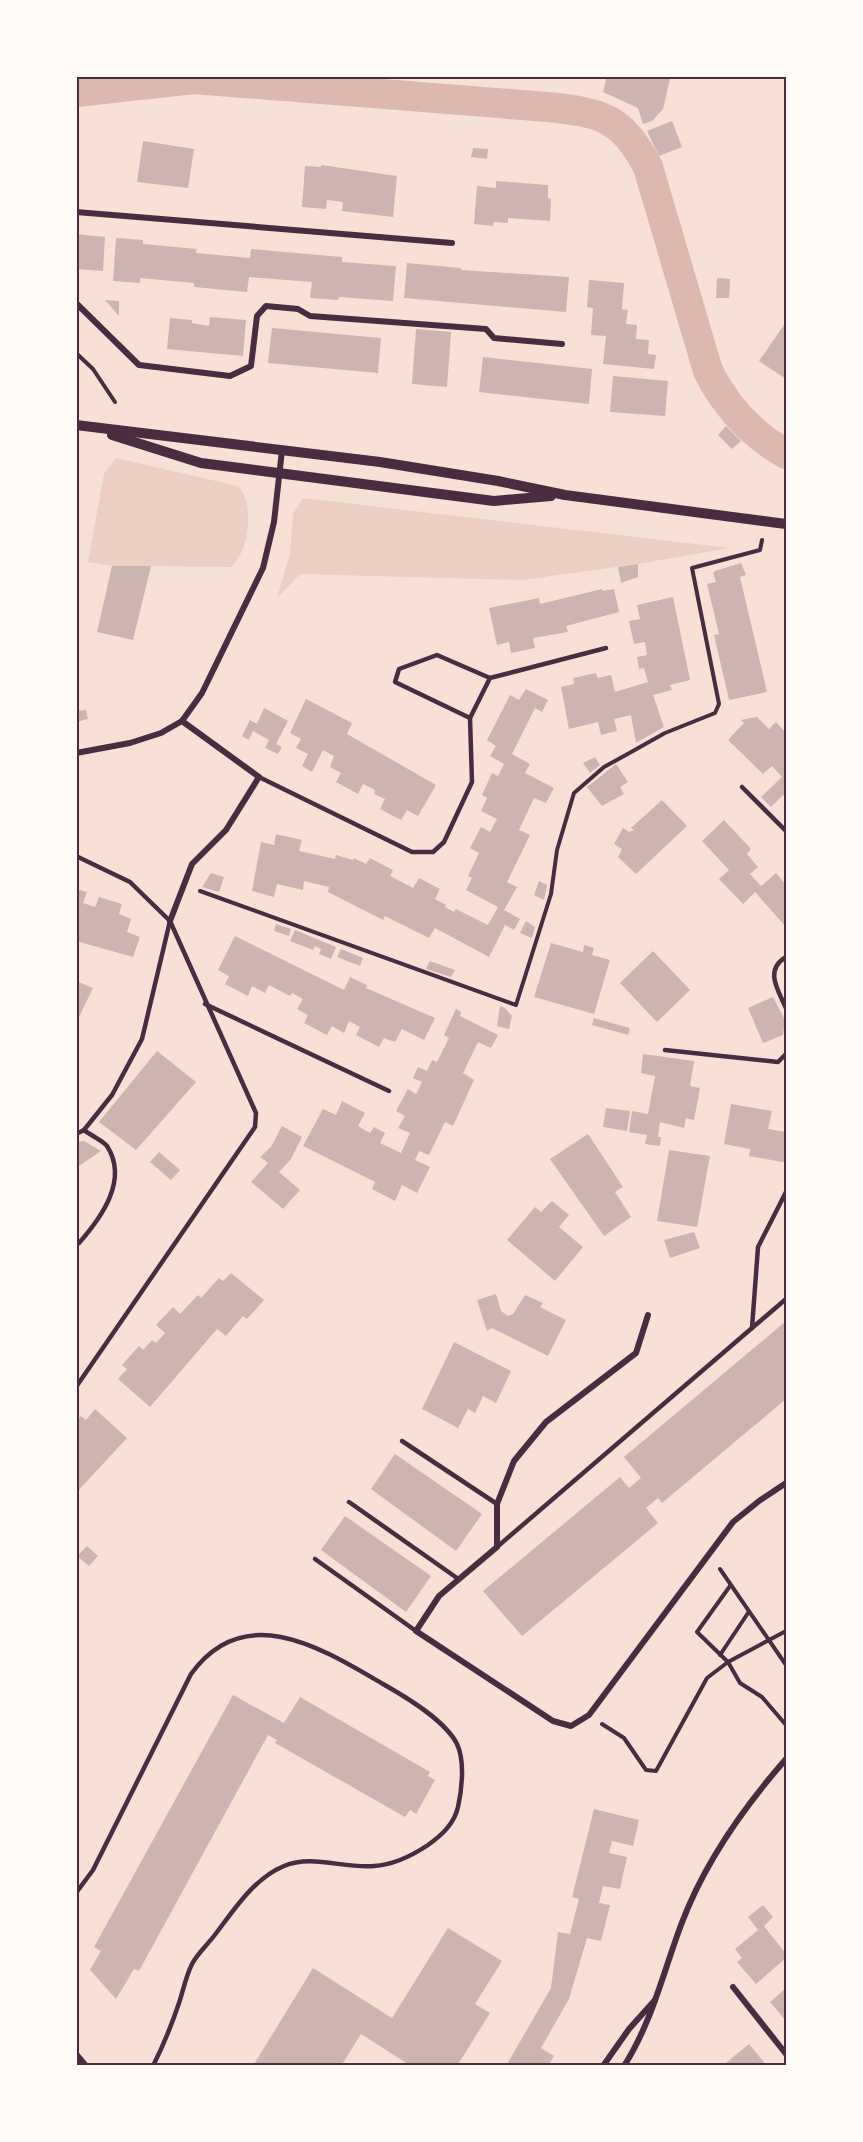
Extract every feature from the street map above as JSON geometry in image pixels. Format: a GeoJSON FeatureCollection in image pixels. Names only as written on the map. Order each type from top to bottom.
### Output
{"type":"FeatureCollection","features":[{"type":"Feature","properties":{"kind":"street"},"geometry":{"type":"LineString","coordinates":[[76,212],[452,243]]}},
{"type":"Feature","properties":{"kind":"street"},"geometry":{"type":"LineString","coordinates":[[76,303],[139,365],[230,376],[251,366],[256,316],[266,306],[298,309],[310,316],[486,329],[494,338],[562,344]]}},
{"type":"Feature","properties":{"kind":"street"},"geometry":{"type":"LineString","coordinates":[[76,425],[282,449],[486,479],[564,495],[766,519],[786,524]]}},
{"type":"Feature","properties":{"kind":"street"},"geometry":{"type":"LineString","coordinates":[[89,427],[201,463],[494,501],[564,495]]}},
{"type":"Feature","properties":{"kind":"street"},"geometry":{"type":"LineString","coordinates":[[76,753],[130,743],[161,733],[182,721],[202,693],[263,568],[274,522],[282,449]]}},
{"type":"Feature","properties":{"kind":"street"},"geometry":{"type":"LineString","coordinates":[[170,921],[192,864],[226,830],[260,777],[182,721]]}},
{"type":"Feature","properties":{"kind":"street"},"geometry":{"type":"LineString","coordinates":[[648,1315],[636,1353],[546,1422],[514,1461],[497,1504],[497,1547],[457,1578],[439,1596],[416,1631],[553,1721],[571,1726],[589,1715],[709,1551],[733,1522],[786,1483]]}},
{"type":"Feature","properties":{"kind":"street"},"geometry":{"type":"LineString","coordinates":[[624,2066],[642,2037],[681,1924],[712,1857],[766,1782],[786,1760]]}},
{"type":"Feature","properties":{"kind":"street"},"geometry":{"type":"LineString","coordinates":[[733,1987],[786,2054]]}},
{"type":"Feature","properties":{"kind":"street"},"geometry":{"type":"LineString","coordinates":[[603,2066],[629,2028],[657,1997]]}},
{"type":"Feature","properties":{"kind":"street"},"geometry":{"type":"LineString","coordinates":[[76,2054],[86,2066]]}},
{"type":"Feature","properties":{"kind":"lane"},"geometry":{"type":"LineString","coordinates":[[470,718],[394,682],[399,669],[437,655],[490,678],[606,648]]}},
{"type":"Feature","properties":{"kind":"lane"},"geometry":{"type":"LineString","coordinates":[[260,777],[412,852],[433,852],[444,843],[472,782],[470,718],[490,678]]}},
{"type":"Feature","properties":{"kind":"lane"},"geometry":{"type":"LineString","coordinates":[[742,787],[786,831]]}},
{"type":"Feature","properties":{"kind":"lane"},"geometry":{"type":"LineString","coordinates":[[76,856],[130,882],[170,921],[205,1004],[256,1113],[255,1127],[76,1387]]}},
{"type":"Feature","properties":{"kind":"lane"},"geometry":{"type":"LineString","coordinates":[[76,1134],[84,1130],[112,1095],[142,1038],[170,921]]}},
{"type":"Feature","properties":{"kind":"lane"},"geometry":{"type":"LineString","coordinates":[[786,957],[780,961],[773,973],[775,986],[786,1008]]}},
{"type":"Feature","properties":{"kind":"lane"},"geometry":{"type":"LineString","coordinates":[[205,1004],[389,1090]]}},
{"type":"Feature","properties":{"kind":"lane"},"geometry":{"type":"LineString","coordinates":[[665,1050],[778,1062],[786,1054]]}},
{"type":"Feature","properties":{"kind":"lane"},"geometry":{"type":"LineString","coordinates":[[79,1243],[94,1227],[114,1190],[113,1162],[106,1145],[84,1130]]}},
{"type":"Feature","properties":{"kind":"lane"},"geometry":{"type":"LineString","coordinates":[[752,1328],[758,1247],[786,1192]]}},
{"type":"Feature","properties":{"kind":"lane"},"geometry":{"type":"LineString","coordinates":[[497,1547],[786,1299]]}},
{"type":"Feature","properties":{"kind":"lane"},"geometry":{"type":"LineString","coordinates":[[402,1441],[497,1504]]}},
{"type":"Feature","properties":{"kind":"lane"},"geometry":{"type":"LineString","coordinates":[[349,1502],[457,1578]]}},
{"type":"Feature","properties":{"kind":"lane"},"geometry":{"type":"LineString","coordinates":[[315,1559],[416,1631]]}},
{"type":"Feature","properties":{"kind":"lane"},"geometry":{"type":"LineString","coordinates":[[76,1893],[93,1870],[191,1674],[202,1658],[226,1642],[258,1635],[286,1637],[318,1647],[411,1700],[439,1723],[456,1744],[462,1772],[458,1807],[443,1834],[412,1856],[375,1866],[303,1862],[285,1866],[263,1878],[245,1895],[192,1964],[178,2007],[153,2066]]}},
{"type":"Feature","properties":{"kind":"path"},"geometry":{"type":"LineString","coordinates":[[76,353],[93,369],[115,402]]}},
{"type":"Feature","properties":{"kind":"path"},"geometry":{"type":"LineString","coordinates":[[183,886],[516,1005],[551,894],[557,850],[574,793],[614,761],[665,733],[715,713],[718,704],[692,568],[760,550],[766,519]]}},
{"type":"Feature","properties":{"kind":"path"},"geometry":{"type":"LineString","coordinates":[[709,1551],[730,1586],[786,1665]]}},
{"type":"Feature","properties":{"kind":"path"},"geometry":{"type":"LineString","coordinates":[[730,1586],[697,1632],[728,1662],[740,1683],[762,1697],[786,1725]]}},
{"type":"Feature","properties":{"kind":"path"},"geometry":{"type":"LineString","coordinates":[[720,1654],[748,1612]]}},
{"type":"Feature","properties":{"kind":"path"},"geometry":{"type":"LineString","coordinates":[[589,1715],[624,1738],[646,1770],[656,1771],[707,1677],[728,1662],[786,1631]]}},
{"type":"Feature","properties":{"kind":"shaded area"},"geometry":{"type":"Polygon","coordinates":[[[116,458],[238,486],[245,498],[248,523],[243,549],[232,567],[112,566],[88,562],[104,474],[116,458]]]}},
{"type":"Feature","properties":{"kind":"shaded area"},"geometry":{"type":"Polygon","coordinates":[[[303,498],[730,548],[523,580],[300,574],[277,598],[290,554],[293,514],[303,498]]]}},
{"type":"Feature","properties":{"kind":"building"},"geometry":{"type":"Polygon","coordinates":[[[607,76],[629,79],[630,76],[666,76],[670,79],[663,109],[652,121],[643,124],[638,108],[603,92],[607,76]]]}},
{"type":"Feature","properties":{"kind":"building"},"geometry":{"type":"Polygon","coordinates":[[[672,121],[682,147],[659,156],[647,131],[672,121]]]}},
{"type":"Feature","properties":{"kind":"building"},"geometry":{"type":"Polygon","coordinates":[[[143,141],[194,149],[188,188],[137,182],[143,141]]]}},
{"type":"Feature","properties":{"kind":"building"},"geometry":{"type":"Polygon","coordinates":[[[473,148],[488,149],[487,159],[471,157],[473,148]]]}},
{"type":"Feature","properties":{"kind":"building"},"geometry":{"type":"Polygon","coordinates":[[[321,165],[397,176],[393,217],[342,211],[343,202],[327,200],[326,209],[302,207],[305,166],[321,167],[321,165]]]}},
{"type":"Feature","properties":{"kind":"building"},"geometry":{"type":"Polygon","coordinates":[[[496,181],[548,185],[548,198],[551,199],[550,221],[508,218],[508,223],[494,222],[493,226],[474,224],[477,186],[496,188],[496,181]]]}},
{"type":"Feature","properties":{"kind":"building"},"geometry":{"type":"Polygon","coordinates":[[[76,234],[105,237],[103,271],[76,269],[76,234]]]}},
{"type":"Feature","properties":{"kind":"building"},"geometry":{"type":"Polygon","coordinates":[[[116,238],[143,240],[143,244],[197,249],[196,253],[250,258],[251,249],[342,257],[342,262],[396,266],[393,301],[339,297],[338,300],[310,298],[312,282],[249,277],[247,292],[194,287],[194,283],[140,278],[140,283],[113,281],[116,238]]]}},
{"type":"Feature","properties":{"kind":"building"},"geometry":{"type":"Polygon","coordinates":[[[407,263],[461,268],[461,270],[569,277],[566,312],[404,298],[407,263]]]}},
{"type":"Feature","properties":{"kind":"building"},"geometry":{"type":"Polygon","coordinates":[[[717,278],[730,279],[729,298],[716,298],[717,278]]]}},
{"type":"Feature","properties":{"kind":"building"},"geometry":{"type":"Polygon","coordinates":[[[589,280],[624,283],[622,309],[628,310],[626,324],[637,325],[636,339],[649,340],[648,354],[656,355],[654,369],[603,364],[606,336],[591,335],[593,308],[587,307],[589,280]]]}},
{"type":"Feature","properties":{"kind":"building"},"geometry":{"type":"Polygon","coordinates":[[[105,300],[119,301],[119,316],[105,300]]]}},
{"type":"Feature","properties":{"kind":"building"},"geometry":{"type":"Polygon","coordinates":[[[210,317],[246,320],[243,356],[167,349],[170,318],[192,320],[192,323],[209,326],[210,317]]]}},
{"type":"Feature","properties":{"kind":"building"},"geometry":{"type":"Polygon","coordinates":[[[786,322],[786,379],[759,361],[786,322]]]}},
{"type":"Feature","properties":{"kind":"building"},"geometry":{"type":"Polygon","coordinates":[[[272,328],[381,338],[378,373],[268,363],[272,328]]]}},
{"type":"Feature","properties":{"kind":"building"},"geometry":{"type":"Polygon","coordinates":[[[416,329],[451,332],[447,387],[412,384],[416,329]]]}},
{"type":"Feature","properties":{"kind":"building"},"geometry":{"type":"Polygon","coordinates":[[[483,357],[592,369],[589,404],[479,392],[483,357]]]}},
{"type":"Feature","properties":{"kind":"building"},"geometry":{"type":"Polygon","coordinates":[[[613,376],[668,381],[665,416],[610,412],[613,376]]]}},
{"type":"Feature","properties":{"kind":"building"},"geometry":{"type":"Polygon","coordinates":[[[726,426],[741,441],[732,449],[718,435],[726,426]]]}},
{"type":"Feature","properties":{"kind":"building"},"geometry":{"type":"Polygon","coordinates":[[[741,563],[746,575],[740,577],[767,692],[729,700],[714,635],[719,634],[707,584],[716,582],[713,573],[715,571],[741,563]]]}},
{"type":"Feature","properties":{"kind":"building"},"geometry":{"type":"Polygon","coordinates":[[[638,564],[638,577],[621,583],[618,567],[638,564]]]}},
{"type":"Feature","properties":{"kind":"building"},"geometry":{"type":"Polygon","coordinates":[[[112,566],[151,566],[133,640],[97,632],[112,566]]]}},
{"type":"Feature","properties":{"kind":"building"},"geometry":{"type":"Polygon","coordinates":[[[602,589],[602,591],[614,589],[619,612],[566,626],[568,632],[533,638],[535,648],[511,653],[509,642],[497,645],[489,608],[539,598],[540,604],[602,589]]]}},
{"type":"Feature","properties":{"kind":"building"},"geometry":{"type":"Polygon","coordinates":[[[673,597],[690,680],[670,685],[672,690],[653,695],[664,727],[636,743],[631,715],[614,719],[617,731],[601,735],[598,722],[569,729],[561,687],[574,684],[573,678],[596,673],[598,678],[611,675],[615,692],[648,682],[644,668],[639,669],[637,657],[647,655],[645,642],[634,644],[629,621],[640,619],[637,605],[673,597]]]}},
{"type":"Feature","properties":{"kind":"building"},"geometry":{"type":"Polygon","coordinates":[[[526,689],[548,700],[542,712],[535,708],[512,754],[530,764],[525,773],[554,788],[546,803],[534,798],[519,830],[530,835],[507,882],[517,887],[504,910],[520,919],[514,930],[505,925],[489,957],[435,928],[429,938],[385,916],[383,920],[328,892],[329,887],[304,881],[303,890],[277,884],[274,897],[252,891],[261,842],[274,845],[276,834],[302,840],[299,851],[335,859],[336,855],[353,860],[354,858],[366,864],[370,858],[393,870],[390,876],[413,888],[419,878],[440,889],[435,899],[446,905],[445,907],[454,912],[456,909],[488,925],[498,907],[466,890],[472,878],[468,876],[479,853],[470,848],[481,827],[490,832],[497,819],[481,811],[487,798],[482,795],[492,773],[498,776],[504,764],[490,756],[496,746],[487,740],[510,695],[519,700],[526,689]]]}},
{"type":"Feature","properties":{"kind":"building"},"geometry":{"type":"Polygon","coordinates":[[[306,699],[352,723],[347,734],[436,785],[418,816],[407,810],[401,820],[380,809],[385,799],[374,794],[375,790],[363,784],[358,794],[336,782],[341,773],[330,767],[334,756],[323,750],[312,772],[302,766],[308,754],[296,748],[301,739],[290,733],[306,699]]]}},
{"type":"Feature","properties":{"kind":"building"},"geometry":{"type":"Polygon","coordinates":[[[264,708],[288,721],[276,744],[282,747],[278,754],[265,748],[269,740],[253,731],[249,740],[242,736],[250,720],[257,724],[264,708]]]}},
{"type":"Feature","properties":{"kind":"building"},"geometry":{"type":"Polygon","coordinates":[[[86,710],[88,719],[76,722],[76,711],[86,710]]]}},
{"type":"Feature","properties":{"kind":"building"},"geometry":{"type":"Polygon","coordinates":[[[757,717],[769,729],[776,722],[786,733],[786,798],[783,795],[771,807],[761,797],[782,777],[772,766],[763,774],[728,740],[744,723],[741,720],[757,717]]]}},
{"type":"Feature","properties":{"kind":"building"},"geometry":{"type":"Polygon","coordinates":[[[595,757],[600,765],[590,773],[583,763],[595,757]]]}},
{"type":"Feature","properties":{"kind":"building"},"geometry":{"type":"Polygon","coordinates":[[[616,764],[628,782],[620,787],[624,794],[602,806],[587,787],[616,764]]]}},
{"type":"Feature","properties":{"kind":"building"},"geometry":{"type":"Polygon","coordinates":[[[662,800],[687,826],[636,874],[618,857],[622,849],[614,844],[623,828],[629,832],[634,830],[631,828],[662,800]]]}},
{"type":"Feature","properties":{"kind":"building"},"geometry":{"type":"Polygon","coordinates":[[[724,820],[751,849],[747,854],[758,867],[750,874],[761,886],[776,873],[786,885],[786,927],[755,892],[743,904],[719,879],[729,870],[702,841],[724,820]]]}},
{"type":"Feature","properties":{"kind":"building"},"geometry":{"type":"Polygon","coordinates":[[[211,873],[224,877],[219,892],[202,887],[211,873]]]}},
{"type":"Feature","properties":{"kind":"building"},"geometry":{"type":"Polygon","coordinates":[[[539,881],[547,885],[544,900],[534,895],[539,881]]]}},
{"type":"Feature","properties":{"kind":"building"},"geometry":{"type":"Polygon","coordinates":[[[76,889],[87,892],[83,903],[95,907],[99,897],[122,904],[119,914],[131,919],[127,932],[140,937],[133,957],[76,941],[76,889]]]}},
{"type":"Feature","properties":{"kind":"building"},"geometry":{"type":"Polygon","coordinates":[[[526,921],[535,927],[532,938],[520,933],[526,921]]]}},
{"type":"Feature","properties":{"kind":"building"},"geometry":{"type":"Polygon","coordinates":[[[276,924],[291,929],[289,936],[274,931],[276,924]]]}},
{"type":"Feature","properties":{"kind":"building"},"geometry":{"type":"Polygon","coordinates":[[[295,930],[336,947],[331,959],[319,954],[321,949],[315,946],[313,950],[290,941],[295,930]]]}},
{"type":"Feature","properties":{"kind":"building"},"geometry":{"type":"Polygon","coordinates":[[[235,936],[344,990],[350,977],[367,985],[366,988],[435,1018],[424,1040],[402,1029],[395,1042],[384,1038],[379,1047],[356,1035],[360,1027],[349,1021],[344,1033],[332,1026],[327,1035],[304,1023],[308,1015],[297,1009],[303,999],[292,993],[290,996],[269,985],[265,993],[252,986],[248,996],[225,984],[229,976],[218,970],[235,936]]]}},
{"type":"Feature","properties":{"kind":"building"},"geometry":{"type":"Polygon","coordinates":[[[551,943],[583,952],[584,945],[594,948],[592,955],[610,960],[594,1014],[534,997],[551,943]]]}},
{"type":"Feature","properties":{"kind":"building"},"geometry":{"type":"Polygon","coordinates":[[[341,949],[363,958],[360,966],[337,957],[341,949]]]}},
{"type":"Feature","properties":{"kind":"building"},"geometry":{"type":"Polygon","coordinates":[[[653,951],[690,990],[657,1022],[620,983],[653,951]]]}},
{"type":"Feature","properties":{"kind":"building"},"geometry":{"type":"Polygon","coordinates":[[[430,961],[455,970],[451,977],[426,969],[430,961]]]}},
{"type":"Feature","properties":{"kind":"building"},"geometry":{"type":"Polygon","coordinates":[[[76,981],[93,988],[76,1023],[76,981]]]}},
{"type":"Feature","properties":{"kind":"building"},"geometry":{"type":"Polygon","coordinates":[[[773,997],[785,1020],[783,1035],[763,1043],[748,1008],[773,997]]]}},
{"type":"Feature","properties":{"kind":"building"},"geometry":{"type":"Polygon","coordinates":[[[500,1006],[512,1016],[509,1029],[497,1026],[500,1006]]]}},
{"type":"Feature","properties":{"kind":"building"},"geometry":{"type":"Polygon","coordinates":[[[456,1009],[461,1012],[460,1016],[498,1035],[491,1048],[478,1042],[463,1073],[474,1080],[453,1126],[445,1122],[429,1155],[419,1151],[415,1160],[430,1167],[417,1193],[402,1185],[395,1201],[372,1189],[375,1182],[303,1146],[323,1109],[336,1115],[342,1101],[365,1113],[358,1126],[370,1133],[374,1127],[385,1133],[380,1143],[401,1153],[410,1133],[398,1128],[405,1116],[396,1111],[408,1089],[416,1094],[422,1082],[413,1078],[418,1067],[427,1071],[432,1060],[437,1062],[449,1038],[444,1035],[456,1009]]]}},
{"type":"Feature","properties":{"kind":"building"},"geometry":{"type":"Polygon","coordinates":[[[594,1018],[630,1028],[628,1035],[592,1025],[594,1018]]]}},
{"type":"Feature","properties":{"kind":"building"},"geometry":{"type":"Polygon","coordinates":[[[157,1051],[196,1082],[136,1150],[99,1122],[157,1051]]]}},
{"type":"Feature","properties":{"kind":"building"},"geometry":{"type":"Polygon","coordinates":[[[643,1054],[694,1061],[690,1086],[700,1088],[694,1120],[686,1118],[684,1128],[660,1122],[658,1137],[661,1137],[660,1146],[645,1144],[647,1135],[629,1132],[632,1111],[648,1114],[655,1076],[641,1073],[643,1054]]]}},
{"type":"Feature","properties":{"kind":"building"},"geometry":{"type":"Polygon","coordinates":[[[731,1104],[772,1111],[768,1129],[786,1132],[786,1161],[749,1156],[750,1149],[724,1144],[731,1104]]]}},
{"type":"Feature","properties":{"kind":"building"},"geometry":{"type":"Polygon","coordinates":[[[606,1108],[630,1111],[627,1131],[603,1127],[606,1108]]]}},
{"type":"Feature","properties":{"kind":"building"},"geometry":{"type":"Polygon","coordinates":[[[282,1126],[302,1137],[291,1159],[279,1172],[300,1190],[283,1209],[251,1182],[268,1163],[260,1157],[271,1147],[282,1126]]]}},
{"type":"Feature","properties":{"kind":"building"},"geometry":{"type":"Polygon","coordinates":[[[588,1134],[623,1187],[615,1192],[631,1217],[604,1236],[550,1159],[588,1134]]]}},
{"type":"Feature","properties":{"kind":"building"},"geometry":{"type":"Polygon","coordinates":[[[84,1141],[101,1151],[76,1168],[76,1142],[84,1141]]]}},
{"type":"Feature","properties":{"kind":"building"},"geometry":{"type":"Polygon","coordinates":[[[669,1150],[710,1156],[697,1227],[657,1221],[669,1150]]]}},
{"type":"Feature","properties":{"kind":"building"},"geometry":{"type":"Polygon","coordinates":[[[159,1152],[180,1170],[171,1180],[150,1162],[159,1152]]]}},
{"type":"Feature","properties":{"kind":"building"},"geometry":{"type":"Polygon","coordinates":[[[552,1201],[569,1215],[559,1227],[583,1247],[555,1281],[507,1240],[535,1207],[541,1212],[552,1201]]]}},
{"type":"Feature","properties":{"kind":"building"},"geometry":{"type":"Polygon","coordinates":[[[694,1232],[700,1248],[670,1258],[664,1240],[694,1232]]]}},
{"type":"Feature","properties":{"kind":"building"},"geometry":{"type":"Polygon","coordinates":[[[231,1273],[264,1300],[247,1319],[243,1316],[226,1336],[217,1329],[150,1407],[118,1379],[127,1369],[122,1365],[139,1346],[143,1350],[152,1340],[156,1343],[165,1333],[156,1325],[173,1307],[180,1314],[198,1295],[201,1298],[219,1278],[223,1281],[231,1273]]]}},
{"type":"Feature","properties":{"kind":"building"},"geometry":{"type":"Polygon","coordinates":[[[496,1294],[501,1311],[508,1316],[513,1314],[525,1295],[543,1303],[540,1307],[566,1320],[548,1356],[492,1328],[487,1331],[477,1300],[496,1294]]]}},
{"type":"Feature","properties":{"kind":"building"},"geometry":{"type":"Polygon","coordinates":[[[786,1321],[786,1399],[662,1503],[658,1498],[646,1508],[658,1523],[522,1636],[483,1591],[620,1477],[629,1488],[641,1478],[624,1457],[786,1321]]]}},
{"type":"Feature","properties":{"kind":"building"},"geometry":{"type":"Polygon","coordinates":[[[454,1342],[511,1371],[496,1403],[483,1396],[475,1413],[468,1409],[458,1428],[422,1409],[454,1342]]]}},
{"type":"Feature","properties":{"kind":"building"},"geometry":{"type":"Polygon","coordinates":[[[95,1409],[127,1438],[76,1493],[76,1421],[81,1416],[86,1420],[95,1409]]]}},
{"type":"Feature","properties":{"kind":"building"},"geometry":{"type":"Polygon","coordinates":[[[395,1454],[482,1514],[456,1551],[371,1489],[395,1454]]]}},
{"type":"Feature","properties":{"kind":"building"},"geometry":{"type":"Polygon","coordinates":[[[345,1516],[431,1576],[406,1612],[321,1550],[345,1516]]]}},
{"type":"Feature","properties":{"kind":"building"},"geometry":{"type":"Polygon","coordinates":[[[87,1546],[98,1556],[89,1566],[77,1556],[87,1546]]]}},
{"type":"Feature","properties":{"kind":"building"},"geometry":{"type":"Polygon","coordinates":[[[233,1695],[284,1723],[300,1697],[430,1772],[428,1776],[435,1780],[416,1814],[410,1810],[405,1817],[275,1743],[277,1740],[268,1735],[139,1971],[134,1969],[116,1999],[90,1970],[101,1951],[94,1947],[233,1695]]]}},
{"type":"Feature","properties":{"kind":"building"},"geometry":{"type":"Polygon","coordinates":[[[594,1809],[639,1820],[633,1846],[612,1841],[609,1853],[627,1857],[620,1889],[603,1886],[599,1903],[610,1905],[601,1941],[587,1938],[569,1999],[541,2048],[554,2056],[548,2066],[506,2066],[551,1988],[558,1932],[570,1934],[579,1899],[572,1897],[594,1809]]]}},
{"type":"Feature","properties":{"kind":"building"},"geometry":{"type":"Polygon","coordinates":[[[763,1905],[773,1917],[764,1926],[786,1954],[786,1958],[756,1984],[737,1962],[742,1958],[735,1949],[758,1930],[748,1917],[763,1905]]]}},
{"type":"Feature","properties":{"kind":"building"},"geometry":{"type":"Polygon","coordinates":[[[448,1928],[502,1961],[475,2004],[490,2013],[457,2066],[411,2066],[361,2034],[341,2066],[253,2066],[313,1968],[392,2018],[448,1928]]]}},
{"type":"Feature","properties":{"kind":"building"},"geometry":{"type":"Polygon","coordinates":[[[786,1988],[786,2021],[770,2002],[786,1988]]]}},
{"type":"Feature","properties":{"kind":"building"},"geometry":{"type":"Polygon","coordinates":[[[749,2044],[767,2066],[723,2066],[727,2062],[749,2044]]]}},
{"type":"Feature","properties":{"kind":"waterway"},"geometry":{"type":"LineString","coordinates":[[76,92],[194,79],[548,107],[597,115],[608,120],[629,137],[648,167],[708,371],[731,408],[762,438],[786,454]]}}]}
